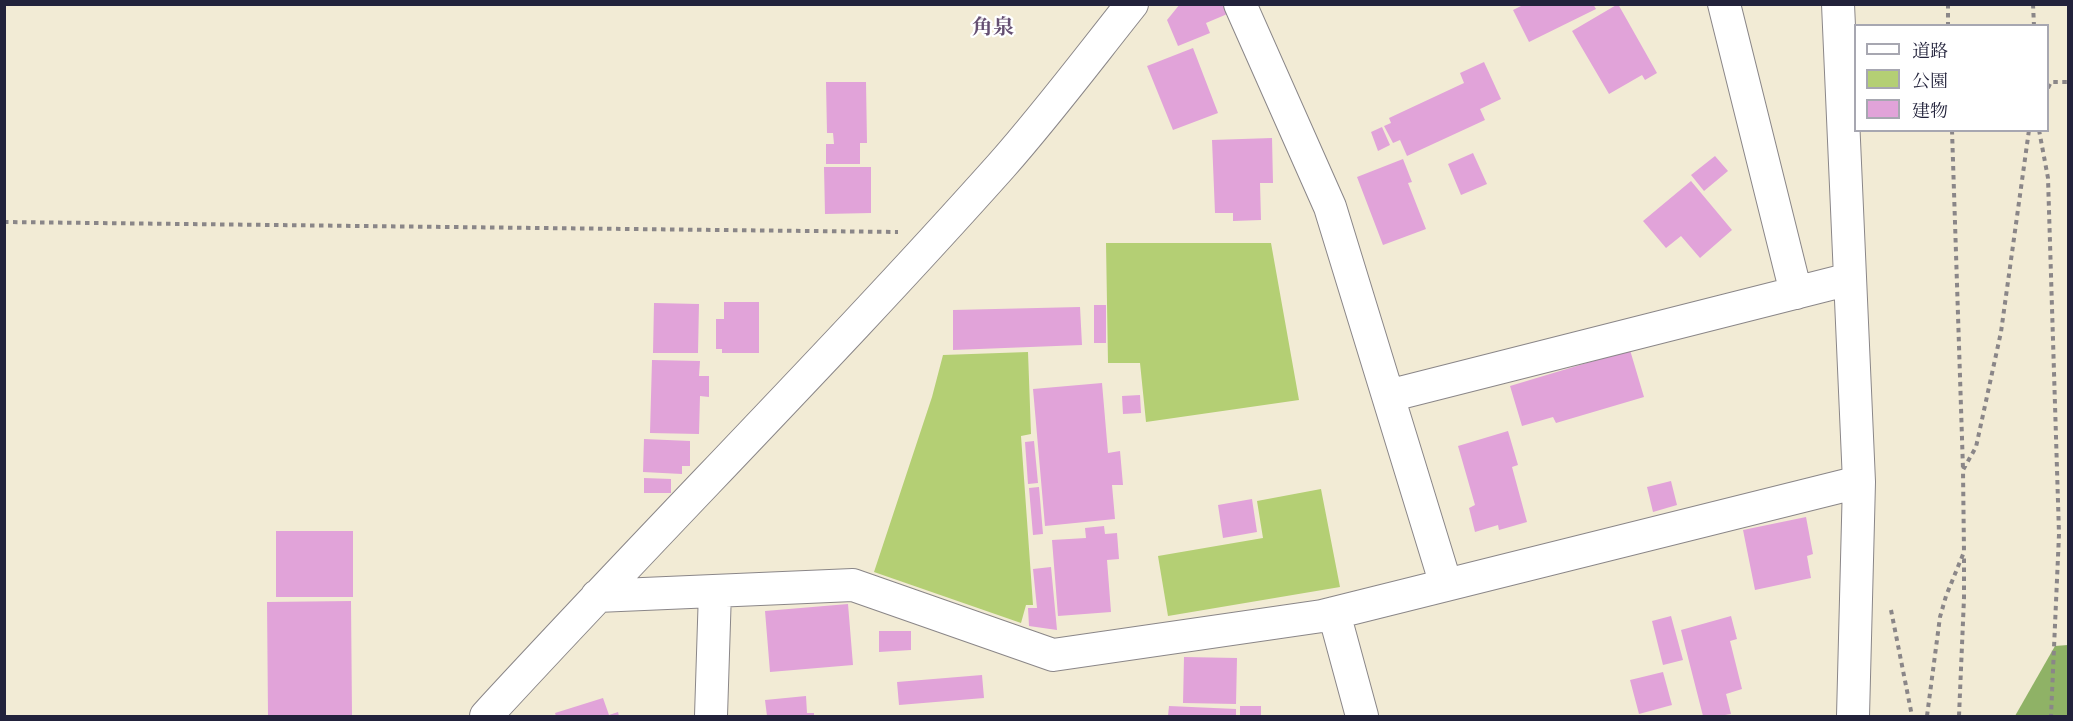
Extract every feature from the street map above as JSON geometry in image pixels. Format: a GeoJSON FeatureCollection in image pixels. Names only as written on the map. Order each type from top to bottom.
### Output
{"type":"FeatureCollection","features":[{"type":"Feature","properties":{"kind":"street"},"geometry":{"type":"LineString","coordinates":[[486,717],[597,596],[801,383],[1002,164],[1132,4]]}},
{"type":"Feature","properties":{"kind":"street"},"geometry":{"type":"LineString","coordinates":[[1240,4],[1330,207],[1446,585]]}},
{"type":"Feature","properties":{"kind":"street"},"geometry":{"type":"LineString","coordinates":[[1724,4],[1796,293]]}},
{"type":"Feature","properties":{"kind":"street"},"geometry":{"type":"LineString","coordinates":[[1838,4],[1858,482],[1853,717]]}},
{"type":"Feature","properties":{"kind":"street"},"geometry":{"type":"LineString","coordinates":[[1388,396],[1850,279]]}},
{"type":"Feature","properties":{"kind":"street"},"geometry":{"type":"LineString","coordinates":[[597,596],[853,585],[1053,655],[1334,613],[1858,482]]}},
{"type":"Feature","properties":{"kind":"street"},"geometry":{"type":"LineString","coordinates":[[711,717],[715,591]]}},
{"type":"Feature","properties":{"kind":"street"},"geometry":{"type":"LineString","coordinates":[[1334,613],[1362,717]]}},
{"type":"Feature","properties":{"kind":"path"},"geometry":{"type":"LineString","coordinates":[[1948,4],[1948,24]]}},
{"type":"Feature","properties":{"kind":"path"},"geometry":{"type":"LineString","coordinates":[[2033,4],[2034,24]]}},
{"type":"Feature","properties":{"kind":"path"},"geometry":{"type":"LineString","coordinates":[[2049,86],[2051,82],[2068,82]]}},
{"type":"Feature","properties":{"kind":"path"},"geometry":{"type":"LineString","coordinates":[[1952,132],[1964,552],[1959,717]]}},
{"type":"Feature","properties":{"kind":"path"},"geometry":{"type":"LineString","coordinates":[[1963,470],[1976,447],[2001,332],[2029,132]]}},
{"type":"Feature","properties":{"kind":"path"},"geometry":{"type":"LineString","coordinates":[[2039,132],[2048,178],[2059,534],[2051,717]]}},
{"type":"Feature","properties":{"kind":"path"},"geometry":{"type":"LineString","coordinates":[[4,222],[939,232]]}},
{"type":"Feature","properties":{"kind":"path"},"geometry":{"type":"LineString","coordinates":[[1927,717],[1941,617],[1946,596],[1964,552]]}},
{"type":"Feature","properties":{"kind":"green space"},"geometry":{"type":"Polygon","coordinates":[[[1106,243],[1271,243],[1299,400],[1146,422],[1140,363],[1108,363],[1106,243]]]}},
{"type":"Feature","properties":{"kind":"green space"},"geometry":{"type":"Polygon","coordinates":[[[1028,352],[1031,434],[1021,436],[1033,605],[1026,605],[1021,623],[874,572],[932,397],[943,355],[1028,352]]]}},
{"type":"Feature","properties":{"kind":"green space"},"geometry":{"type":"Polygon","coordinates":[[[1321,489],[1340,587],[1168,616],[1158,556],[1263,538],[1257,501],[1321,489]]]}},
{"type":"Feature","properties":{"kind":"green space"},"geometry":{"type":"Polygon","coordinates":[[[2068,645],[2068,716],[2015,716],[2055,646],[2068,645]]]}},
{"type":"Feature","properties":{"kind":"building"},"geometry":{"type":"Polygon","coordinates":[[[1180,4],[1229,4],[1232,12],[1206,23],[1210,33],[1178,46],[1167,20],[1180,4]]]}},
{"type":"Feature","properties":{"kind":"building"},"geometry":{"type":"Polygon","coordinates":[[[1525,4],[1593,4],[1596,9],[1529,42],[1513,10],[1525,4]]]}},
{"type":"Feature","properties":{"kind":"building"},"geometry":{"type":"Polygon","coordinates":[[[1618,4],[1657,73],[1645,80],[1642,75],[1609,94],[1572,31],[1618,4]]]}},
{"type":"Feature","properties":{"kind":"building"},"geometry":{"type":"Polygon","coordinates":[[[1193,48],[1218,113],[1173,130],[1147,66],[1193,48]]]}},
{"type":"Feature","properties":{"kind":"building"},"geometry":{"type":"Polygon","coordinates":[[[1484,62],[1501,99],[1480,109],[1485,120],[1407,156],[1400,140],[1393,143],[1384,126],[1391,123],[1389,118],[1464,83],[1460,73],[1484,62]]]}},
{"type":"Feature","properties":{"kind":"building"},"geometry":{"type":"Polygon","coordinates":[[[826,82],[866,82],[867,143],[860,143],[860,164],[826,164],[826,144],[834,144],[833,133],[827,133],[826,82]]]}},
{"type":"Feature","properties":{"kind":"building"},"geometry":{"type":"Polygon","coordinates":[[[1382,127],[1390,145],[1378,151],[1371,132],[1382,127]]]}},
{"type":"Feature","properties":{"kind":"building"},"geometry":{"type":"Polygon","coordinates":[[[1272,138],[1273,183],[1260,183],[1261,220],[1233,221],[1233,213],[1215,213],[1212,140],[1272,138]]]}},
{"type":"Feature","properties":{"kind":"building"},"geometry":{"type":"Polygon","coordinates":[[[1473,153],[1487,184],[1461,195],[1448,164],[1473,153]]]}},
{"type":"Feature","properties":{"kind":"building"},"geometry":{"type":"Polygon","coordinates":[[[1715,156],[1728,171],[1704,191],[1691,175],[1715,156]]]}},
{"type":"Feature","properties":{"kind":"building"},"geometry":{"type":"Polygon","coordinates":[[[1403,159],[1412,182],[1408,183],[1426,229],[1383,245],[1357,177],[1403,159]]]}},
{"type":"Feature","properties":{"kind":"building"},"geometry":{"type":"Polygon","coordinates":[[[824,167],[871,167],[871,213],[825,214],[824,167]]]}},
{"type":"Feature","properties":{"kind":"building"},"geometry":{"type":"Polygon","coordinates":[[[1691,181],[1732,230],[1700,258],[1681,236],[1666,248],[1643,221],[1691,181]]]}},
{"type":"Feature","properties":{"kind":"building"},"geometry":{"type":"Polygon","coordinates":[[[724,302],[759,302],[759,353],[722,353],[722,349],[716,349],[716,319],[724,319],[724,302]]]}},
{"type":"Feature","properties":{"kind":"building"},"geometry":{"type":"Polygon","coordinates":[[[654,303],[699,304],[698,353],[653,353],[654,303]]]}},
{"type":"Feature","properties":{"kind":"building"},"geometry":{"type":"Polygon","coordinates":[[[1094,305],[1106,305],[1106,343],[1094,343],[1094,305]]]}},
{"type":"Feature","properties":{"kind":"building"},"geometry":{"type":"Polygon","coordinates":[[[1080,307],[1082,345],[953,350],[953,310],[1080,307]]]}},
{"type":"Feature","properties":{"kind":"building"},"geometry":{"type":"Polygon","coordinates":[[[1630,350],[1644,397],[1556,423],[1553,417],[1522,426],[1510,386],[1630,350]]]}},
{"type":"Feature","properties":{"kind":"building"},"geometry":{"type":"Polygon","coordinates":[[[652,360],[700,361],[699,376],[709,376],[709,397],[700,396],[699,434],[650,433],[652,360]]]}},
{"type":"Feature","properties":{"kind":"building"},"geometry":{"type":"Polygon","coordinates":[[[1102,383],[1108,453],[1120,451],[1123,485],[1112,485],[1115,519],[1045,526],[1033,389],[1102,383]]]}},
{"type":"Feature","properties":{"kind":"building"},"geometry":{"type":"Polygon","coordinates":[[[1140,395],[1141,413],[1123,414],[1122,396],[1140,395]]]}},
{"type":"Feature","properties":{"kind":"building"},"geometry":{"type":"Polygon","coordinates":[[[1508,431],[1518,465],[1512,467],[1527,522],[1499,530],[1498,525],[1475,532],[1469,508],[1475,505],[1458,446],[1508,431]]]}},
{"type":"Feature","properties":{"kind":"building"},"geometry":{"type":"Polygon","coordinates":[[[644,439],[690,441],[690,466],[682,466],[682,474],[643,472],[644,439]]]}},
{"type":"Feature","properties":{"kind":"building"},"geometry":{"type":"Polygon","coordinates":[[[1034,441],[1038,483],[1028,484],[1025,442],[1034,441]]]}},
{"type":"Feature","properties":{"kind":"building"},"geometry":{"type":"Polygon","coordinates":[[[644,478],[671,479],[671,493],[644,493],[644,478]]]}},
{"type":"Feature","properties":{"kind":"building"},"geometry":{"type":"Polygon","coordinates":[[[1671,481],[1677,505],[1653,512],[1647,487],[1671,481]]]}},
{"type":"Feature","properties":{"kind":"building"},"geometry":{"type":"Polygon","coordinates":[[[1039,487],[1043,534],[1033,535],[1029,488],[1039,487]]]}},
{"type":"Feature","properties":{"kind":"building"},"geometry":{"type":"Polygon","coordinates":[[[1252,499],[1257,532],[1223,538],[1218,505],[1252,499]]]}},
{"type":"Feature","properties":{"kind":"building"},"geometry":{"type":"Polygon","coordinates":[[[1806,517],[1813,554],[1807,556],[1811,578],[1755,590],[1743,530],[1806,517]]]}},
{"type":"Feature","properties":{"kind":"building"},"geometry":{"type":"Polygon","coordinates":[[[1104,526],[1105,534],[1117,533],[1119,559],[1107,560],[1111,612],[1058,616],[1052,540],[1086,538],[1085,528],[1104,526]]]}},
{"type":"Feature","properties":{"kind":"building"},"geometry":{"type":"Polygon","coordinates":[[[276,531],[353,531],[353,597],[276,597],[276,531]]]}},
{"type":"Feature","properties":{"kind":"building"},"geometry":{"type":"Polygon","coordinates":[[[1051,567],[1057,630],[1029,626],[1028,608],[1037,608],[1033,569],[1051,567]]]}},
{"type":"Feature","properties":{"kind":"building"},"geometry":{"type":"Polygon","coordinates":[[[351,601],[352,716],[268,716],[267,602],[351,601]]]}},
{"type":"Feature","properties":{"kind":"building"},"geometry":{"type":"Polygon","coordinates":[[[848,604],[853,665],[770,672],[765,611],[848,604]]]}},
{"type":"Feature","properties":{"kind":"building"},"geometry":{"type":"Polygon","coordinates":[[[1671,616],[1683,660],[1663,665],[1652,621],[1671,616]]]}},
{"type":"Feature","properties":{"kind":"building"},"geometry":{"type":"Polygon","coordinates":[[[1731,616],[1737,639],[1730,641],[1742,689],[1726,694],[1731,714],[1703,716],[1681,630],[1731,616]]]}},
{"type":"Feature","properties":{"kind":"building"},"geometry":{"type":"Polygon","coordinates":[[[879,631],[911,631],[911,650],[879,652],[879,631]]]}},
{"type":"Feature","properties":{"kind":"building"},"geometry":{"type":"Polygon","coordinates":[[[1184,657],[1237,658],[1236,704],[1183,703],[1184,657]]]}},
{"type":"Feature","properties":{"kind":"building"},"geometry":{"type":"Polygon","coordinates":[[[1663,672],[1672,705],[1639,714],[1630,680],[1663,672]]]}},
{"type":"Feature","properties":{"kind":"building"},"geometry":{"type":"Polygon","coordinates":[[[982,675],[984,698],[899,705],[897,682],[982,675]]]}},
{"type":"Feature","properties":{"kind":"building"},"geometry":{"type":"Polygon","coordinates":[[[806,696],[807,713],[814,713],[814,716],[767,716],[765,700],[806,696]]]}},
{"type":"Feature","properties":{"kind":"building"},"geometry":{"type":"Polygon","coordinates":[[[603,698],[609,715],[618,712],[619,716],[556,716],[555,713],[603,698]]]}},
{"type":"Feature","properties":{"kind":"building"},"geometry":{"type":"Polygon","coordinates":[[[1169,706],[1236,709],[1236,716],[1168,716],[1169,706]]]}},
{"type":"Feature","properties":{"kind":"building"},"geometry":{"type":"Polygon","coordinates":[[[1240,706],[1261,706],[1261,716],[1240,716],[1240,706]]]}},
{"type":"Feature","properties":{"kind":"district","name":"角泉"},"geometry":{"type":"Point","coordinates":[993,28]}}]}
